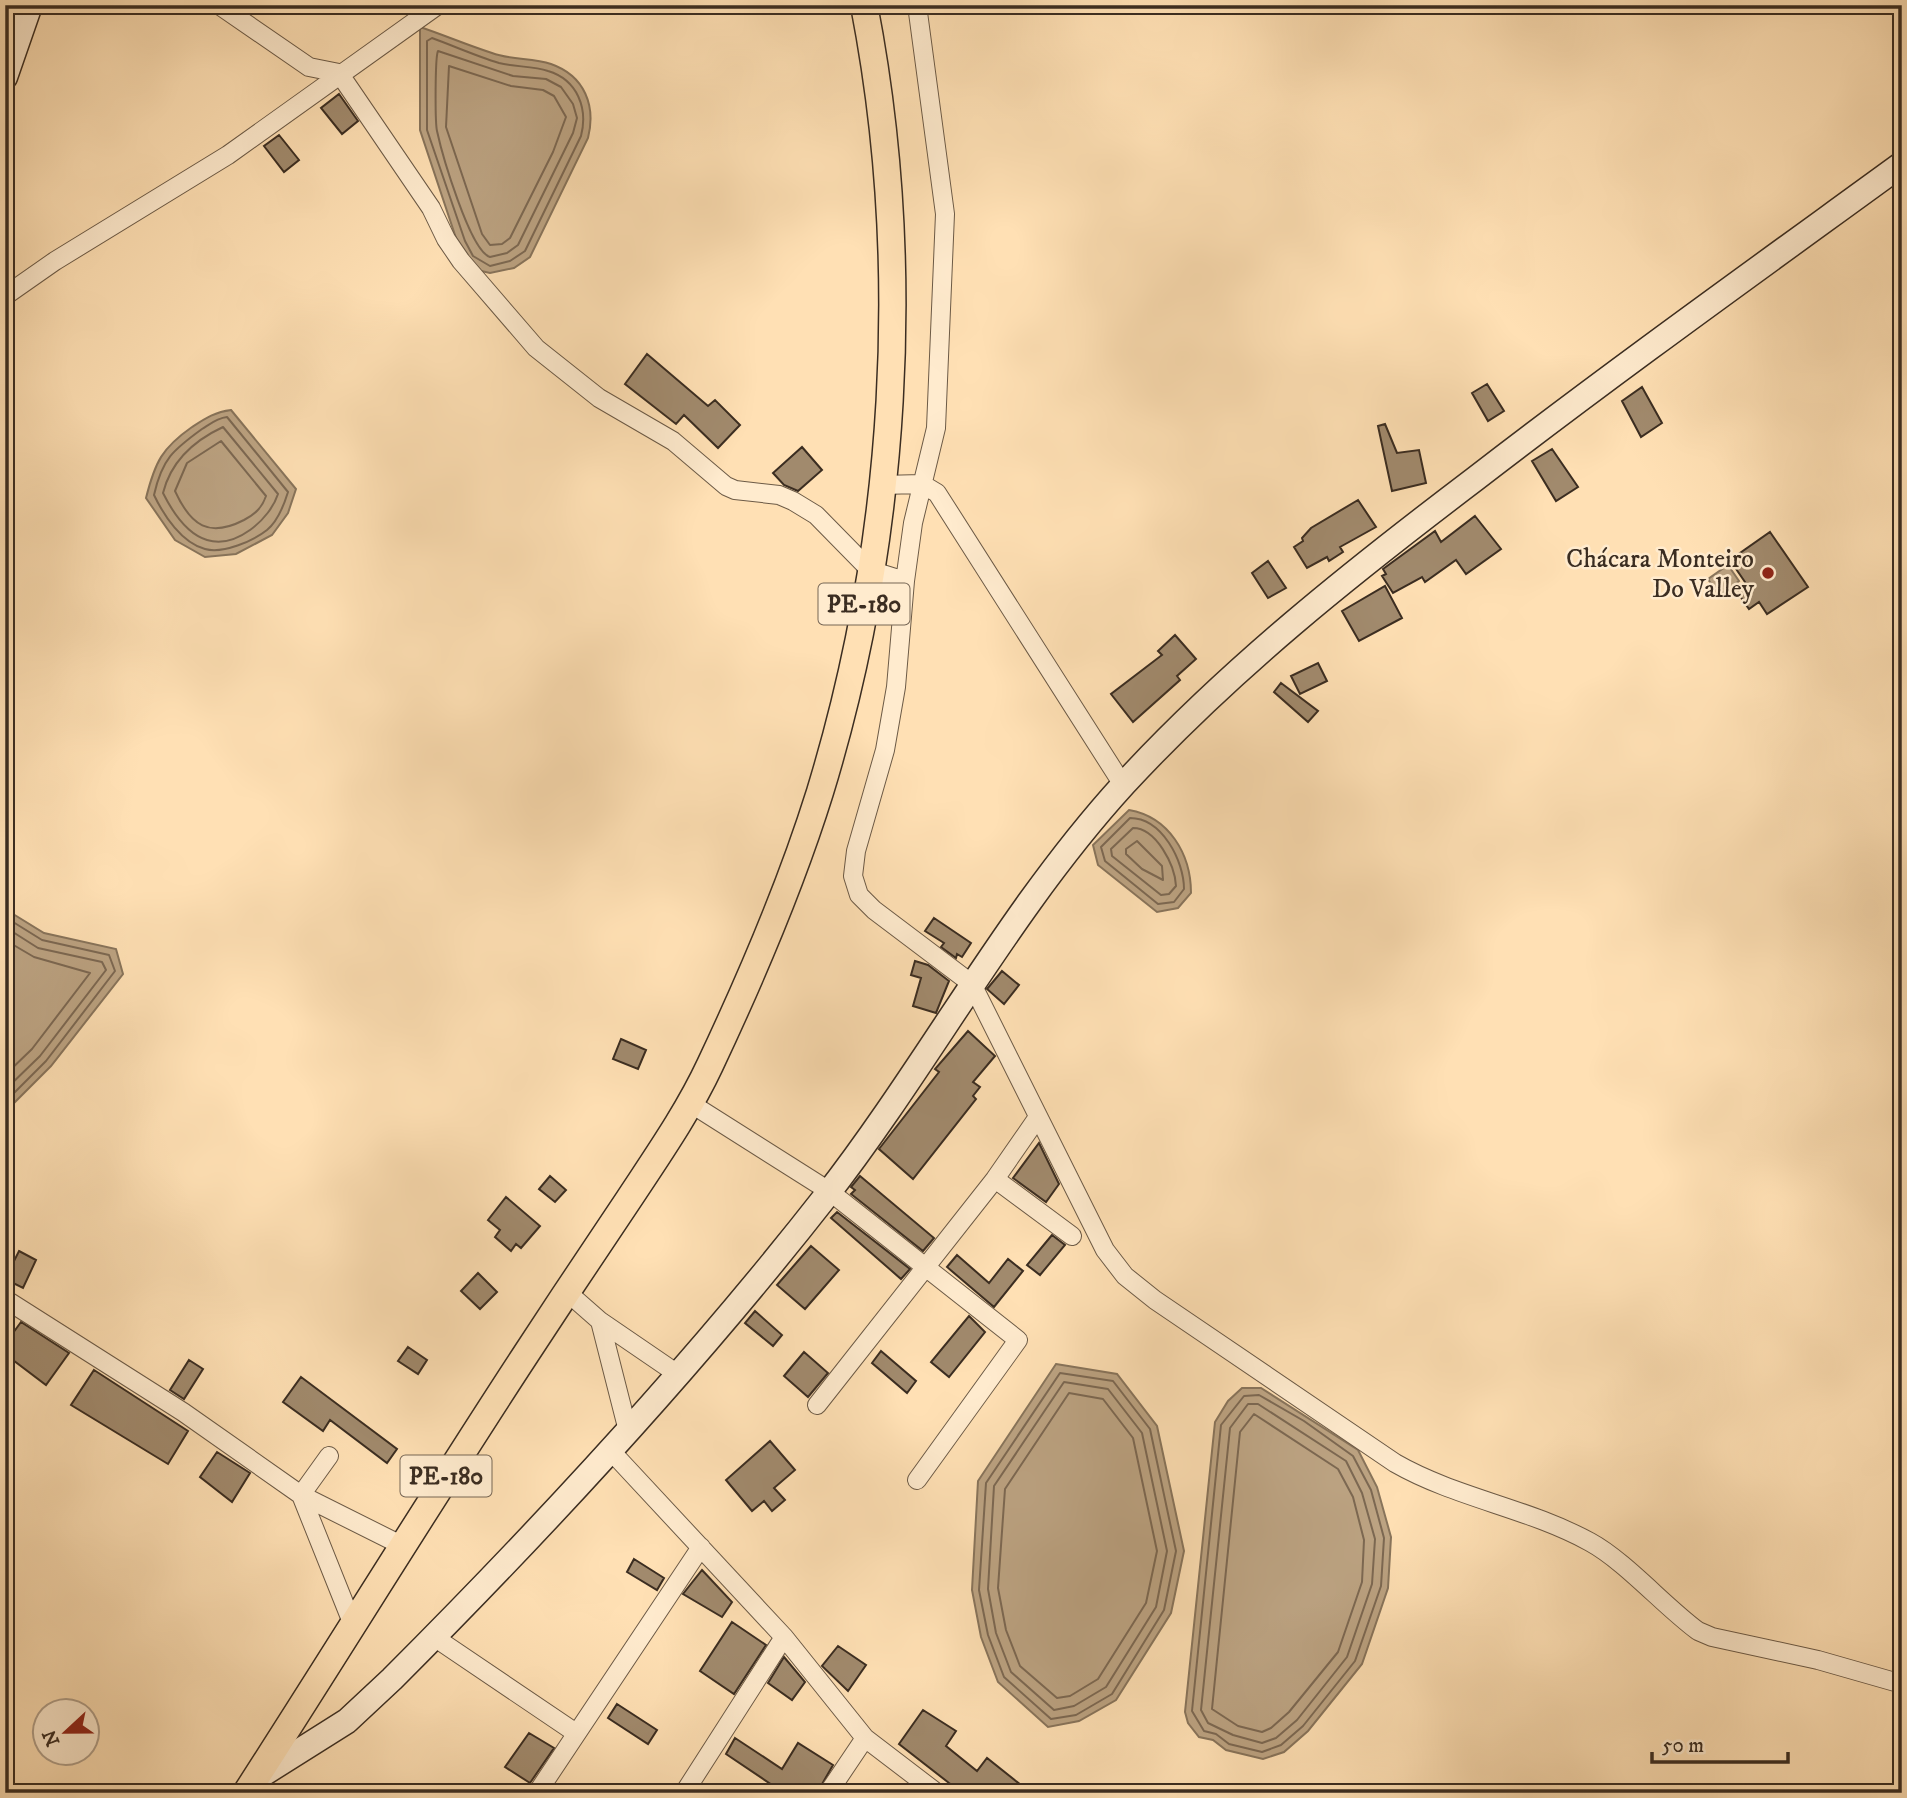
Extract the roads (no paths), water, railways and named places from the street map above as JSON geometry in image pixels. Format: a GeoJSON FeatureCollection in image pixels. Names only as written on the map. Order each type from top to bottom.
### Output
{"type":"FeatureCollection","features":[{"type":"Feature","properties":{"kind":"main road","name":"PE-180"},"geometry":{"type":"LineString","coordinates":[[250,1786],[401,1545],[690,1103],[775,920],[820,792],[850,674],[870,570],[889,413],[893,295],[883,140],[864,5]]}},
{"type":"Feature","properties":{"kind":"street"},"geometry":{"type":"LineString","coordinates":[[5,77],[30,5]]}},
{"type":"Feature","properties":{"kind":"street"},"geometry":{"type":"LineString","coordinates":[[219,5],[309,67],[339,73],[431,208],[446,239],[461,261],[489,289],[536,348],[599,398],[673,441],[726,486],[751,494],[779,495],[816,515],[870,570],[905,580]]}},
{"type":"Feature","properties":{"kind":"street"},"geometry":{"type":"LineString","coordinates":[[5,296],[228,155],[339,73],[438,5]]}},
{"type":"Feature","properties":{"kind":"street"},"geometry":{"type":"LineString","coordinates":[[917,5],[945,214],[936,428],[913,523],[894,700],[885,750],[856,851],[853,876],[859,895],[874,910],[972,984],[1105,1250],[1125,1276],[1155,1300],[1417,1476],[1554,1524],[1593,1543],[1683,1620],[1712,1637],[1818,1660],[1902,1684]]}},
{"type":"Feature","properties":{"kind":"street"},"geometry":{"type":"LineString","coordinates":[[250,1786],[347,1721],[434,1637],[679,1374],[829,1191],[1040,888],[1123,785],[1237,672],[1325,593],[1618,369],[1902,164]]}},
{"type":"Feature","properties":{"kind":"street"},"geometry":{"type":"LineString","coordinates":[[5,283],[26,282]]}},
{"type":"Feature","properties":{"kind":"street"},"geometry":{"type":"LineString","coordinates":[[881,485],[922,484],[937,493],[1123,785]]}},
{"type":"Feature","properties":{"kind":"street"},"geometry":{"type":"LineString","coordinates":[[690,1103],[829,1191],[1018,1340],[917,1480]]}},
{"type":"Feature","properties":{"kind":"street"},"geometry":{"type":"LineString","coordinates":[[817,1405],[995,1179],[1038,1117]]}},
{"type":"Feature","properties":{"kind":"street"},"geometry":{"type":"LineString","coordinates":[[995,1179],[1072,1236]]}},
{"type":"Feature","properties":{"kind":"street"},"geometry":{"type":"LineString","coordinates":[[567,1292],[600,1321],[679,1374]]}},
{"type":"Feature","properties":{"kind":"street"},"geometry":{"type":"LineString","coordinates":[[5,1299],[183,1412],[301,1495],[401,1545]]}},
{"type":"Feature","properties":{"kind":"street"},"geometry":{"type":"LineString","coordinates":[[600,1321],[628,1431]]}},
{"type":"Feature","properties":{"kind":"street"},"geometry":{"type":"LineString","coordinates":[[610,1450],[783,1637],[865,1738],[937,1793]]}},
{"type":"Feature","properties":{"kind":"street"},"geometry":{"type":"LineString","coordinates":[[301,1495],[329,1456]]}},
{"type":"Feature","properties":{"kind":"street"},"geometry":{"type":"LineString","coordinates":[[301,1495],[353,1625]]}},
{"type":"Feature","properties":{"kind":"street"},"geometry":{"type":"LineString","coordinates":[[537,1793],[701,1547]]}},
{"type":"Feature","properties":{"kind":"street"},"geometry":{"type":"LineString","coordinates":[[434,1637],[576,1733]]}},
{"type":"Feature","properties":{"kind":"street"},"geometry":{"type":"LineString","coordinates":[[684,1793],[783,1637]]}},
{"type":"Feature","properties":{"kind":"street"},"geometry":{"type":"LineString","coordinates":[[828,1793],[865,1738]]}},
{"type":"Feature","properties":{"kind":"water"},"geometry":{"type":"Polygon","coordinates":[[[420,27],[499,55],[551,64],[563,69],[580,84],[589,104],[588,138],[530,257],[514,268],[490,273],[477,270],[458,244],[420,130],[420,27]]]}},
{"type":"Feature","properties":{"kind":"water"},"geometry":{"type":"Polygon","coordinates":[[[231,410],[296,489],[288,513],[272,535],[236,554],[205,557],[175,540],[146,498],[157,465],[173,442],[206,418],[231,410]]]}},
{"type":"Feature","properties":{"kind":"water"},"geometry":{"type":"Polygon","coordinates":[[[1728,565],[1739,581],[1719,596],[1708,579],[1728,565]]]}},
{"type":"Feature","properties":{"kind":"water"},"geometry":{"type":"Polygon","coordinates":[[[1129,810],[1156,820],[1182,851],[1191,893],[1178,908],[1157,912],[1098,865],[1093,845],[1129,810]]]}},
{"type":"Feature","properties":{"kind":"water"},"geometry":{"type":"Polygon","coordinates":[[[5,909],[44,933],[116,949],[123,974],[51,1066],[5,1112],[5,909]]]}},
{"type":"Feature","properties":{"kind":"water"},"geometry":{"type":"Polygon","coordinates":[[[1056,1364],[1117,1374],[1157,1426],[1184,1551],[1171,1613],[1116,1700],[1079,1721],[1048,1727],[998,1682],[981,1637],[972,1590],[978,1481],[1056,1364]]]}},
{"type":"Feature","properties":{"kind":"water"},"geometry":{"type":"Polygon","coordinates":[[[1242,1388],[1261,1388],[1358,1450],[1377,1487],[1391,1537],[1388,1588],[1362,1664],[1308,1731],[1284,1752],[1263,1759],[1226,1750],[1213,1740],[1199,1737],[1188,1723],[1185,1712],[1215,1422],[1228,1401],[1242,1388]]]}},
{"type":"Feature","properties":{"kind":"place","name":"Chácara Monteiro Do Valley"},"geometry":{"type":"Point","coordinates":[1768,573]}}]}
